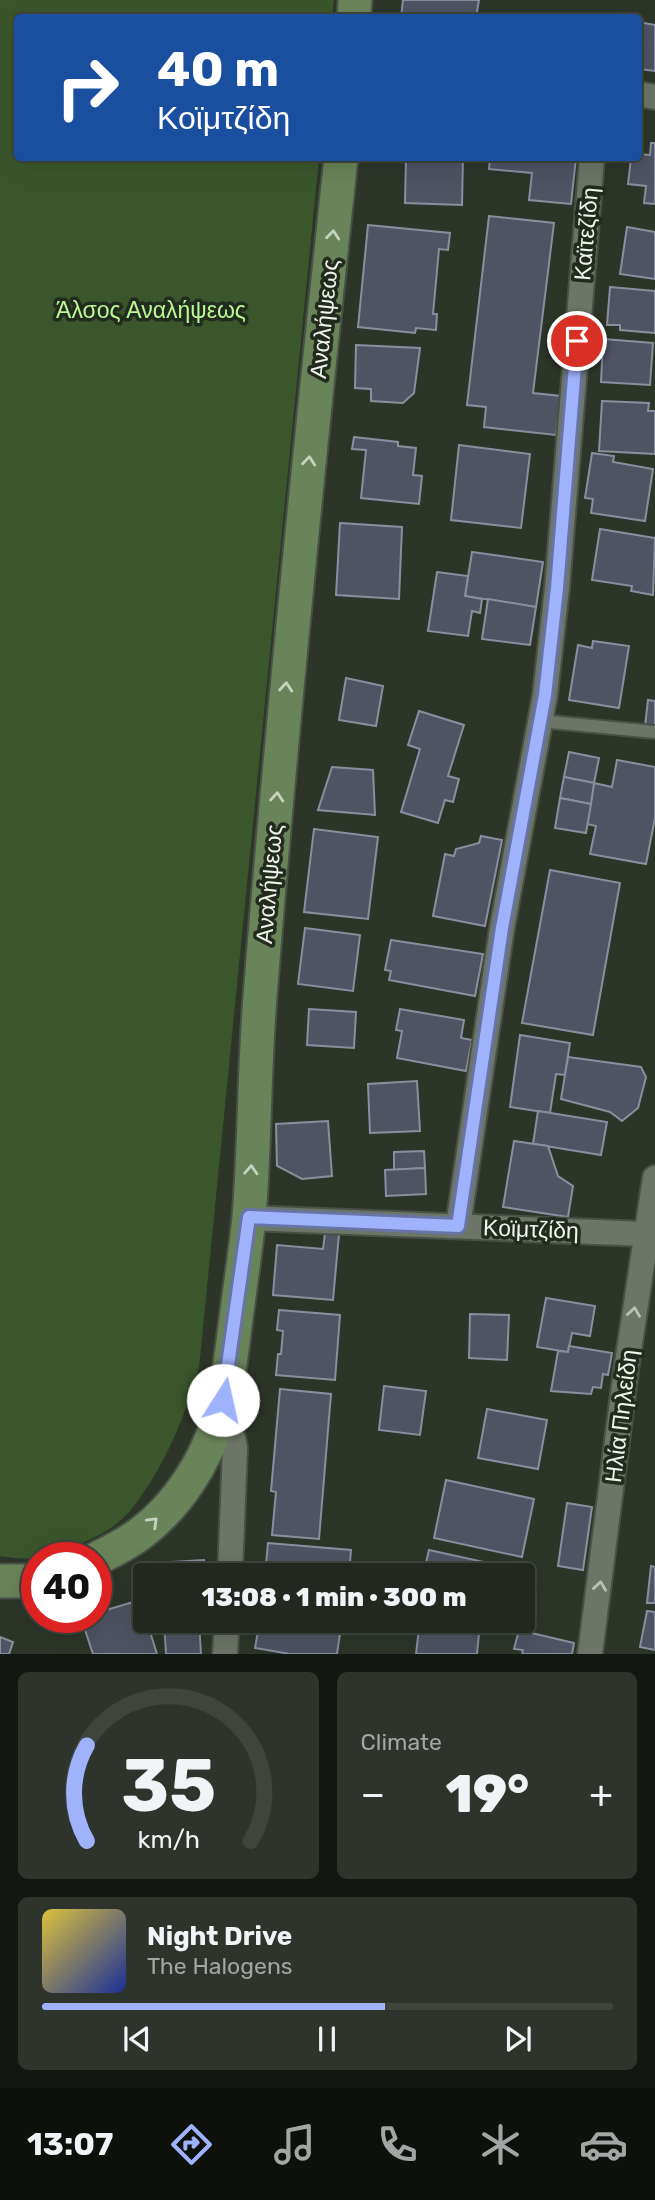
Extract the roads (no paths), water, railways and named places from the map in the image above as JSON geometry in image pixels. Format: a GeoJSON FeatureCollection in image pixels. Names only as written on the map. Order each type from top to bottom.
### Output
{"type":"FeatureCollection","features":[{"type":"Feature","properties":{"kind":"street","name":"Αναλήψεως"},"geometry":{"type":"LineString","coordinates":[[112,1550],[138,1535],[165,1510],[192,1475],[216,1428],[227,1379],[249,1217],[259,1003],[279,769],[341,161]]}},
{"type":"Feature","properties":{"kind":"street","name":"Καϊτεζίδη"},"geometry":{"type":"LineString","coordinates":[[458,1226],[502,928],[547,682],[592,161]]}},
{"type":"Feature","properties":{"kind":"street","name":"Ηλία Πηλείδη"},"geometry":{"type":"LineString","coordinates":[[590,1654],[655,1178]]}},
{"type":"Feature","properties":{"kind":"street","name":"Κοϊμτζίδη"},"geometry":{"type":"LineString","coordinates":[[249,1217],[646,1234]]}},
{"type":"Feature","properties":{"kind":"street"},"geometry":{"type":"LineString","coordinates":[[216,1428],[233,1438],[236,1448],[231,1563]]}},
{"type":"Feature","properties":{"kind":"street"},"geometry":{"type":"LineString","coordinates":[[0,1581],[21,1581]]}},
{"type":"Feature","properties":{"kind":"street"},"geometry":{"type":"LineString","coordinates":[[225,1654],[226,1633]]}},
{"type":"Feature","properties":{"kind":"lane"},"geometry":{"type":"LineString","coordinates":[[540,721],[655,732]]}},
{"type":"Feature","properties":{"kind":"park label","name":"Άλσος Αναλήψεως"},"geometry":{"type":"Point","coordinates":[151,310]}}]}
